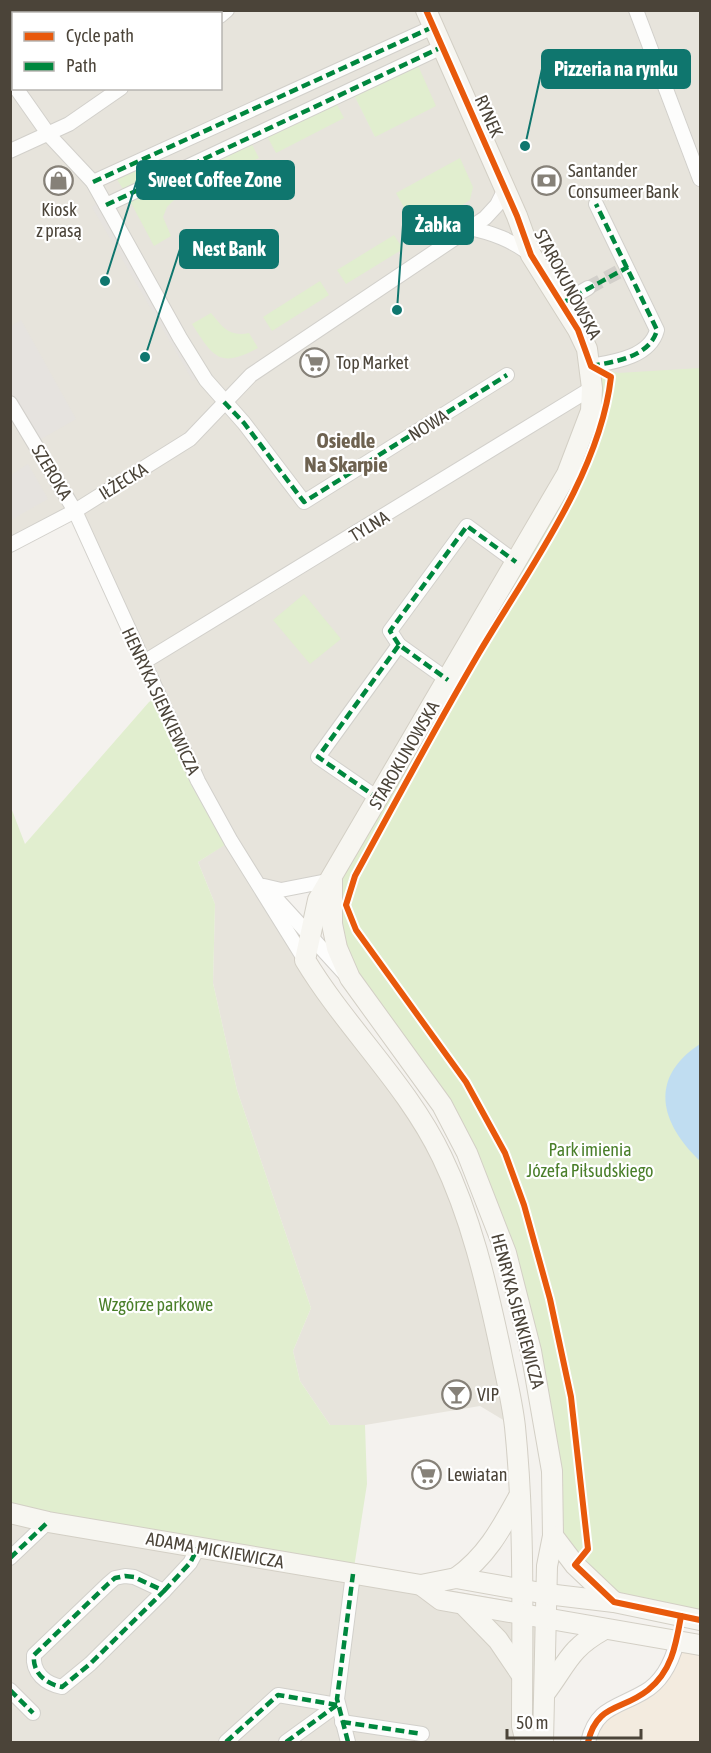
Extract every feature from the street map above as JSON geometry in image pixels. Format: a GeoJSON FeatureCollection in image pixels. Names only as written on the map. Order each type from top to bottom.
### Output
{"type":"FeatureCollection","features":[{"type":"Feature","properties":{"kind":"street"},"geometry":{"type":"LineString","coordinates":[[636,10],[700,179]]}},
{"type":"Feature","properties":{"kind":"street","name":"RYNEK"},"geometry":{"type":"LineString","coordinates":[[93,182],[430,19],[517,216]]}},
{"type":"Feature","properties":{"kind":"street"},"geometry":{"type":"LineString","coordinates":[[106,205],[442,47]]}},
{"type":"Feature","properties":{"kind":"street"},"geometry":{"type":"LineString","coordinates":[[17,90],[49,135],[93,182],[180,338],[224,402],[251,375],[485,218],[497,205],[505,189]]}},
{"type":"Feature","properties":{"kind":"street"},"geometry":{"type":"LineString","coordinates":[[10,151],[49,135],[119,90]]}},
{"type":"Feature","properties":{"kind":"street"},"geometry":{"type":"LineString","coordinates":[[591,366],[618,361],[642,350],[654,338],[655,322],[623,269],[596,204]]}},
{"type":"Feature","properties":{"kind":"street","name":"STAROKUNOWSKA"},"geometry":{"type":"LineString","coordinates":[[332,880],[577,453],[591,411],[591,366],[587,349],[562,303],[531,255],[517,216]]}},
{"type":"Feature","properties":{"kind":"street"},"geometry":{"type":"LineString","coordinates":[[470,228],[512,241],[531,255]]}},
{"type":"Feature","properties":{"kind":"street"},"geometry":{"type":"LineString","coordinates":[[562,303],[588,288]]}},
{"type":"Feature","properties":{"kind":"street","name":"NOWA"},"geometry":{"type":"LineString","coordinates":[[224,402],[244,423],[304,502],[507,375]]}},
{"type":"Feature","properties":{"kind":"street","name":"TYLNA"},"geometry":{"type":"LineString","coordinates":[[144,662],[592,388]]}},
{"type":"Feature","properties":{"kind":"street","name":"IŁŻECKA"},"geometry":{"type":"LineString","coordinates":[[10,545],[75,511],[190,439],[224,402]]}},
{"type":"Feature","properties":{"kind":"street","name":"SZEROKA"},"geometry":{"type":"LineString","coordinates":[[10,403],[75,511]]}},
{"type":"Feature","properties":{"kind":"street","name":"HENRYKA SIENKIEWICZA"},"geometry":{"type":"LineString","coordinates":[[75,511],[198,781],[231,841],[328,995],[408,1099],[442,1157],[478,1250],[511,1403],[518,1498],[522,1726],[526,1743]]}},
{"type":"Feature","properties":{"kind":"street"},"geometry":{"type":"LineString","coordinates":[[448,680],[399,645],[390,631],[467,526],[516,562]]}},
{"type":"Feature","properties":{"kind":"street"},"geometry":{"type":"LineString","coordinates":[[379,799],[318,757],[399,645]]}},
{"type":"Feature","properties":{"kind":"street"},"geometry":{"type":"LineString","coordinates":[[260,885],[281,890],[332,880]]}},
{"type":"Feature","properties":{"kind":"street"},"geometry":{"type":"LineString","coordinates":[[305,960],[318,900],[332,880]]}},
{"type":"Feature","properties":{"kind":"street"},"geometry":{"type":"LineString","coordinates":[[332,880],[334,932],[337,948],[350,978]]}},
{"type":"Feature","properties":{"kind":"street","name":"HENRYKA SIENKIEWICZA"},"geometry":{"type":"LineString","coordinates":[[260,885],[279,900],[309,936],[350,978],[442,1105],[486,1196],[506,1253],[544,1416],[552,1471],[553,1536],[547,1566],[543,1743]]}},
{"type":"Feature","properties":{"kind":"street"},"geometry":{"type":"LineString","coordinates":[[456,1578],[471,1568],[489,1549],[518,1498]]}},
{"type":"Feature","properties":{"kind":"street","name":"ADAMA MICKIEWICZA"},"geometry":{"type":"LineString","coordinates":[[10,1513],[48,1522],[421,1585],[456,1578],[520,1590],[614,1602],[700,1620]]}},
{"type":"Feature","properties":{"kind":"street"},"geometry":{"type":"LineString","coordinates":[[11,1558],[48,1522]]}},
{"type":"Feature","properties":{"kind":"street"},"geometry":{"type":"LineString","coordinates":[[553,1536],[575,1565],[614,1602]]}},
{"type":"Feature","properties":{"kind":"street"},"geometry":{"type":"LineString","coordinates":[[164,1591],[134,1577],[116,1578],[34,1655],[35,1669],[50,1684],[62,1687],[90,1664],[164,1591],[190,1563],[199,1546]]}},
{"type":"Feature","properties":{"kind":"street"},"geometry":{"type":"LineString","coordinates":[[348,1743],[337,1705],[337,1687],[353,1574]]}},
{"type":"Feature","properties":{"kind":"street","name":"ADAMA MICKIEWICZA"},"geometry":{"type":"LineString","coordinates":[[421,1585],[441,1600],[464,1605],[700,1645]]}},
{"type":"Feature","properties":{"kind":"street"},"geometry":{"type":"LineString","coordinates":[[464,1605],[498,1640],[522,1676]]}},
{"type":"Feature","properties":{"kind":"street"},"geometry":{"type":"LineString","coordinates":[[588,1743],[592,1727],[603,1713],[647,1691],[662,1676],[677,1642],[681,1616]]}},
{"type":"Feature","properties":{"kind":"street"},"geometry":{"type":"LineString","coordinates":[[545,1693],[573,1651],[584,1641],[603,1630]]}},
{"type":"Feature","properties":{"kind":"street"},"geometry":{"type":"LineString","coordinates":[[10,1690],[33,1713]]}},
{"type":"Feature","properties":{"kind":"street"},"geometry":{"type":"LineString","coordinates":[[226,1743],[278,1695],[337,1705]]}},
{"type":"Feature","properties":{"kind":"street"},"geometry":{"type":"LineString","coordinates":[[286,1743],[337,1705]]}},
{"type":"Feature","properties":{"kind":"street"},"geometry":{"type":"LineString","coordinates":[[342,1722],[422,1734]]}},
{"type":"Feature","properties":{"kind":"shaded area"},"geometry":{"type":"Polygon","coordinates":[[[11,11],[700,11],[700,379],[591,411],[332,880],[261,885],[442,1157],[515,1427],[480,1406],[365,1425],[330,1425],[300,1381],[293,1351],[311,1308],[237,1090],[213,983],[215,904],[198,862],[230,841],[75,511],[11,545],[11,11]]]}},
{"type":"Feature","properties":{"kind":"shaded area"},"geometry":{"type":"Polygon","coordinates":[[[97,203],[197,378],[193,381],[92,207],[97,203]]]}},
{"type":"Feature","properties":{"kind":"shaded area"},"geometry":{"type":"Polygon","coordinates":[[[21,320],[76,419],[34,443],[11,403],[11,326],[21,320]]]}},
{"type":"Feature","properties":{"kind":"shaded area"},"geometry":{"type":"Polygon","coordinates":[[[28,464],[48,499],[11,520],[11,475],[28,464]]]}},
{"type":"Feature","properties":{"kind":"shaded area"},"geometry":{"type":"Polygon","coordinates":[[[11,1513],[540,1606],[533,1742],[11,1742],[11,1513]]]}},
{"type":"Feature","properties":{"kind":"shaded area"},"geometry":{"type":"Polygon","coordinates":[[[700,1645],[700,1742],[588,1742],[592,1727],[647,1691],[674,1652],[700,1645]]]}},
{"type":"Feature","properties":{"kind":"green space"},"geometry":{"type":"Polygon","coordinates":[[[416,61],[436,106],[375,137],[353,93],[416,61]]]}},
{"type":"Feature","properties":{"kind":"green space"},"geometry":{"type":"Polygon","coordinates":[[[335,101],[344,118],[276,153],[267,136],[335,101]]]}},
{"type":"Feature","properties":{"kind":"green space"},"geometry":{"type":"Polygon","coordinates":[[[250,141],[259,158],[194,190],[186,173],[250,141]]]}},
{"type":"Feature","properties":{"kind":"green space"},"geometry":{"type":"Polygon","coordinates":[[[460,158],[473,187],[470,200],[419,235],[396,193],[460,158]]]}},
{"type":"Feature","properties":{"kind":"green space"},"geometry":{"type":"Polygon","coordinates":[[[150,161],[157,174],[123,189],[116,178],[150,161]]]}},
{"type":"Feature","properties":{"kind":"green space"},"geometry":{"type":"Polygon","coordinates":[[[165,183],[175,199],[167,207],[163,217],[171,236],[154,246],[130,201],[165,183]]]}},
{"type":"Feature","properties":{"kind":"green space"},"geometry":{"type":"Polygon","coordinates":[[[394,235],[403,249],[346,284],[337,270],[394,235]]]}},
{"type":"Feature","properties":{"kind":"green space"},"geometry":{"type":"Polygon","coordinates":[[[320,281],[329,295],[272,331],[263,317],[320,281]]]}},
{"type":"Feature","properties":{"kind":"green space"},"geometry":{"type":"Polygon","coordinates":[[[211,313],[227,330],[237,334],[249,333],[258,348],[235,358],[226,358],[212,352],[192,324],[211,313]]]}},
{"type":"Feature","properties":{"kind":"green space","name":"Park imienia Józefa Piłsudskiego"},"geometry":{"type":"Polygon","coordinates":[[[591,366],[618,373],[700,368],[700,1620],[614,1602],[553,1536],[552,1471],[486,1196],[337,948],[340,866],[577,453],[591,366]]]}},
{"type":"Feature","properties":{"kind":"green space"},"geometry":{"type":"Polygon","coordinates":[[[304,594],[341,639],[310,664],[273,620],[304,594]]]}},
{"type":"Feature","properties":{"kind":"green space","name":"Wzgórze parkowe"},"geometry":{"type":"Polygon","coordinates":[[[158,696],[231,841],[198,862],[215,904],[213,983],[237,1090],[311,1308],[293,1351],[300,1381],[330,1425],[365,1425],[367,1484],[353,1574],[11,1513],[10,805],[25,844],[149,702],[158,696]]]}},
{"type":"Feature","properties":{"kind":"water"},"geometry":{"type":"Polygon","coordinates":[[[700,1044],[700,1161],[676,1131],[669,1116],[666,1101],[667,1086],[672,1071],[683,1057],[700,1044]]]}},
{"type":"Feature","properties":{"kind":"tunnel"},"geometry":{"type":"LineString","coordinates":[[588,288],[618,272]]}},
{"type":"Feature","properties":{"kind":"marked path"},"geometry":{"type":"LineString","coordinates":[[93,182],[433,27]]}},
{"type":"Feature","properties":{"kind":"marked path"},"geometry":{"type":"LineString","coordinates":[[106,205],[442,47]]}},
{"type":"Feature","properties":{"kind":"marked path"},"geometry":{"type":"LineString","coordinates":[[591,366],[630,357],[647,346],[657,330],[596,204]]}},
{"type":"Feature","properties":{"kind":"marked path"},"geometry":{"type":"LineString","coordinates":[[562,303],[628,267]]}},
{"type":"Feature","properties":{"kind":"marked path"},"geometry":{"type":"LineString","coordinates":[[224,402],[244,423],[304,502],[507,375]]}},
{"type":"Feature","properties":{"kind":"marked path"},"geometry":{"type":"LineString","coordinates":[[399,645],[390,631],[467,526],[516,562]]}},
{"type":"Feature","properties":{"kind":"marked path"},"geometry":{"type":"LineString","coordinates":[[379,799],[318,757],[399,645],[448,680]]}},
{"type":"Feature","properties":{"kind":"marked path"},"geometry":{"type":"LineString","coordinates":[[10,1558],[48,1522]]}},
{"type":"Feature","properties":{"kind":"marked path"},"geometry":{"type":"LineString","coordinates":[[164,1591],[190,1563],[199,1546]]}},
{"type":"Feature","properties":{"kind":"marked path"},"geometry":{"type":"LineString","coordinates":[[348,1742],[337,1699],[353,1574]]}},
{"type":"Feature","properties":{"kind":"marked path"},"geometry":{"type":"LineString","coordinates":[[125,1576],[134,1577],[164,1591],[90,1664],[62,1687],[41,1677],[35,1667],[34,1655],[108,1584],[115,1578],[125,1576]]}},
{"type":"Feature","properties":{"kind":"marked path"},"geometry":{"type":"LineString","coordinates":[[10,1690],[33,1713]]}},
{"type":"Feature","properties":{"kind":"marked path"},"geometry":{"type":"LineString","coordinates":[[226,1742],[278,1695],[337,1705]]}},
{"type":"Feature","properties":{"kind":"marked path"},"geometry":{"type":"LineString","coordinates":[[286,1742],[337,1705]]}},
{"type":"Feature","properties":{"kind":"marked path"},"geometry":{"type":"LineString","coordinates":[[342,1722],[422,1734]]}},
{"type":"Feature","properties":{"kind":"cycle path"},"geometry":{"type":"LineString","coordinates":[[426,10],[517,216],[531,255],[578,330],[591,366],[611,377],[604,413],[593,449],[577,485],[539,555],[479,653],[416,764],[355,876],[346,905],[356,930],[466,1082],[505,1153],[524,1205],[550,1299],[571,1397],[588,1549],[575,1565],[614,1602],[700,1620]]}},
{"type":"Feature","properties":{"kind":"cycle path"},"geometry":{"type":"LineString","coordinates":[[588,1742],[592,1729],[604,1714],[638,1697],[656,1683],[663,1674],[675,1647],[681,1616]]}},
{"type":"Feature","properties":{"kind":"place","name":"Pizzeria na rynku"},"geometry":{"type":"Point","coordinates":[525,146]}},
{"type":"Feature","properties":{"kind":"place","name":"Kiosk z prasą"},"geometry":{"type":"Point","coordinates":[59,180]}},
{"type":"Feature","properties":{"kind":"place","name":"Santander Consumeer Bank"},"geometry":{"type":"Point","coordinates":[547,180]}},
{"type":"Feature","properties":{"kind":"place","name":"Sweet Coffee Zone"},"geometry":{"type":"Point","coordinates":[105,281]}},
{"type":"Feature","properties":{"kind":"place","name":"Żabka"},"geometry":{"type":"Point","coordinates":[397,310]}},
{"type":"Feature","properties":{"kind":"place","name":"Nest Bank"},"geometry":{"type":"Point","coordinates":[145,357]}},
{"type":"Feature","properties":{"kind":"place","name":"Top Market"},"geometry":{"type":"Point","coordinates":[315,362]}},
{"type":"Feature","properties":{"kind":"place","name":"VIP"},"geometry":{"type":"Point","coordinates":[456,1394]}},
{"type":"Feature","properties":{"kind":"place","name":"Lewiatan"},"geometry":{"type":"Point","coordinates":[426,1474]}},
{"type":"Feature","properties":{"kind":"district","name":"Osiedle Na Skarpie"},"geometry":{"type":"Point","coordinates":[346,452]}}]}
